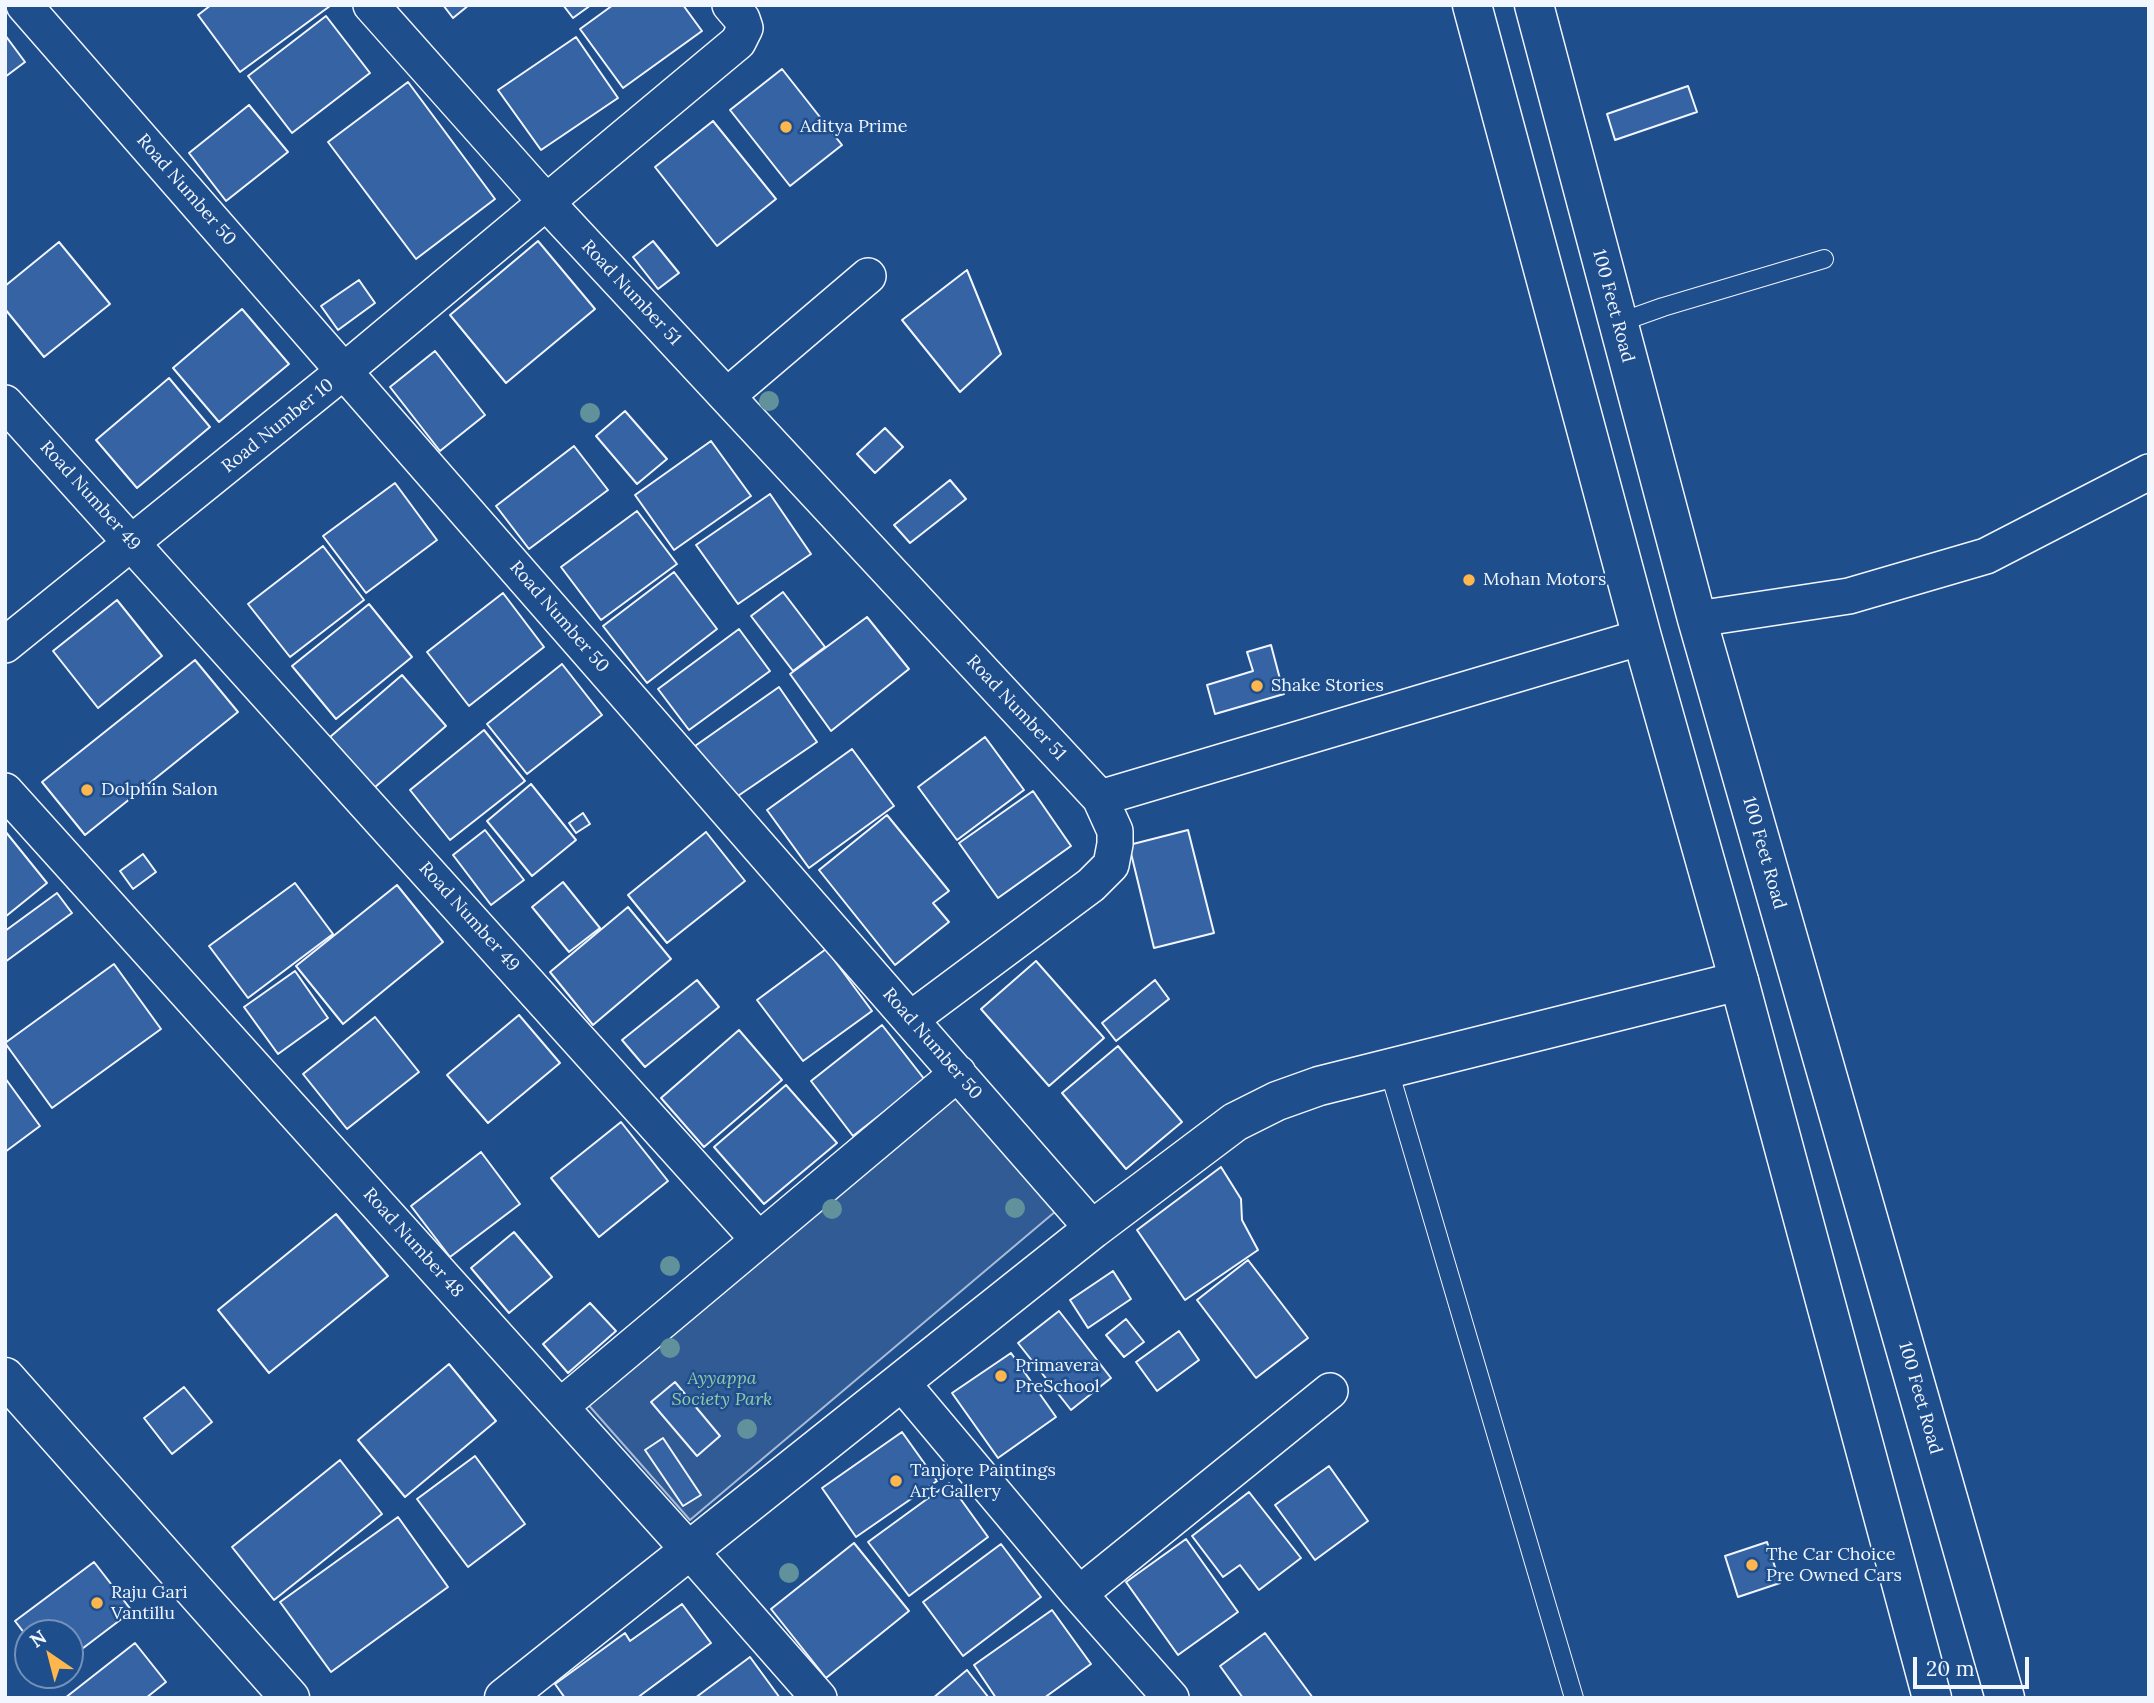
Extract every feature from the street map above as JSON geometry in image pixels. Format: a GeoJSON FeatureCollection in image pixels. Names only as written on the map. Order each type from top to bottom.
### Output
{"type":"FeatureCollection","features":[{"type":"Feature","properties":{"kind":"main road"},"geometry":{"type":"LineString","coordinates":[[1472,5],[1932,1698]]}},
{"type":"Feature","properties":{"kind":"main road","name":"100 Feet Road"},"geometry":{"type":"LineString","coordinates":[[1534,5],[1697,619],[2005,1698]]}},
{"type":"Feature","properties":{"kind":"main road"},"geometry":{"type":"LineString","coordinates":[[504,1698],[1093,1228],[1235,1122],[1277,1101],[1319,1086],[1739,981]]}},
{"type":"Feature","properties":{"kind":"main road"},"geometry":{"type":"LineString","coordinates":[[5,1377],[290,1698]]}},
{"type":"Feature","properties":{"kind":"street","name":"Road Number 50"},"geometry":{"type":"LineString","coordinates":[[24,5],[1093,1228]]}},
{"type":"Feature","properties":{"kind":"street","name":"Road Number 51"},"geometry":{"type":"LineString","coordinates":[[371,5],[547,204],[1100,798],[1115,831],[1111,865],[1091,885],[911,1019]]}},
{"type":"Feature","properties":{"kind":"street"},"geometry":{"type":"LineString","coordinates":[[547,204],[738,42],[745,28],[742,19],[730,5]]}},
{"type":"Feature","properties":{"kind":"street","name":"Road Number 10"},"geometry":{"type":"LineString","coordinates":[[5,645],[133,544],[547,204]]}},
{"type":"Feature","properties":{"kind":"street"},"geometry":{"type":"LineString","coordinates":[[727,396],[868,276]]}},
{"type":"Feature","properties":{"kind":"street","name":"Road Number 49"},"geometry":{"type":"LineString","coordinates":[[5,403],[759,1240]]}},
{"type":"Feature","properties":{"kind":"street"},"geometry":{"type":"LineString","coordinates":[[1697,619],[1849,596],[1986,556],[2149,472]]}},
{"type":"Feature","properties":{"kind":"street"},"geometry":{"type":"LineString","coordinates":[[1100,798],[1643,637]]}},
{"type":"Feature","properties":{"kind":"street","name":"Road Number 48"},"geometry":{"type":"LineString","coordinates":[[5,791],[561,1406],[819,1698]]}},
{"type":"Feature","properties":{"kind":"street"},"geometry":{"type":"LineString","coordinates":[[561,1406],[958,1073]]}},
{"type":"Feature","properties":{"kind":"street"},"geometry":{"type":"LineString","coordinates":[[901,1382],[1079,1594],[1171,1698]]}},
{"type":"Feature","properties":{"kind":"street"},"geometry":{"type":"LineString","coordinates":[[1079,1594],[1330,1391]]}},
{"type":"Feature","properties":{"kind":"lane"},"geometry":{"type":"LineString","coordinates":[[1618,323],[1824,259]]}},
{"type":"Feature","properties":{"kind":"lane"},"geometry":{"type":"LineString","coordinates":[[1388,1068],[1574,1698]]}},
{"type":"Feature","properties":{"kind":"shaded area","name":"Ayyappa Society Park"},"geometry":{"type":"Polygon","coordinates":[[[954,1091],[1056,1211],[690,1520],[585,1401],[954,1091]]]}},
{"type":"Feature","properties":{"kind":"building"},"geometry":{"type":"Polygon","coordinates":[[[211,5],[330,6],[240,72],[198,15],[211,5]]]}},
{"type":"Feature","properties":{"kind":"building"},"geometry":{"type":"Polygon","coordinates":[[[443,5],[469,5],[453,18],[443,5]]]}},
{"type":"Feature","properties":{"kind":"building"},"geometry":{"type":"Polygon","coordinates":[[[563,5],[591,5],[573,18],[563,5]]]}},
{"type":"Feature","properties":{"kind":"building"},"geometry":{"type":"Polygon","coordinates":[[[613,5],[683,5],[702,31],[623,88],[580,29],[613,5]]]}},
{"type":"Feature","properties":{"kind":"building"},"geometry":{"type":"Polygon","coordinates":[[[326,16],[370,73],[292,133],[248,76],[326,16]]]}},
{"type":"Feature","properties":{"kind":"building"},"geometry":{"type":"Polygon","coordinates":[[[5,35],[25,62],[5,77],[5,35]]]}},
{"type":"Feature","properties":{"kind":"building"},"geometry":{"type":"Polygon","coordinates":[[[576,37],[618,98],[541,150],[498,90],[576,37]]]}},
{"type":"Feature","properties":{"kind":"building","name":"Aditya Prime"},"geometry":{"type":"Polygon","coordinates":[[[782,69],[842,145],[790,186],[730,110],[782,69]]]}},
{"type":"Feature","properties":{"kind":"building"},"geometry":{"type":"Polygon","coordinates":[[[408,82],[495,199],[416,259],[328,142],[408,82]]]}},
{"type":"Feature","properties":{"kind":"building"},"geometry":{"type":"Polygon","coordinates":[[[1688,86],[1697,112],[1615,140],[1607,114],[1688,86]]]}},
{"type":"Feature","properties":{"kind":"building"},"geometry":{"type":"Polygon","coordinates":[[[249,105],[288,152],[226,201],[189,153],[249,105]]]}},
{"type":"Feature","properties":{"kind":"building"},"geometry":{"type":"Polygon","coordinates":[[[713,121],[776,199],[717,246],[655,167],[713,121]]]}},
{"type":"Feature","properties":{"kind":"building"},"geometry":{"type":"Polygon","coordinates":[[[538,241],[595,309],[506,383],[450,315],[538,241]]]}},
{"type":"Feature","properties":{"kind":"building"},"geometry":{"type":"Polygon","coordinates":[[[653,241],[679,273],[658,289],[633,257],[653,241]]]}},
{"type":"Feature","properties":{"kind":"building"},"geometry":{"type":"Polygon","coordinates":[[[59,242],[110,304],[44,357],[5,309],[5,286],[59,242]]]}},
{"type":"Feature","properties":{"kind":"building"},"geometry":{"type":"Polygon","coordinates":[[[967,270],[1001,354],[960,392],[902,320],[967,270]]]}},
{"type":"Feature","properties":{"kind":"building"},"geometry":{"type":"Polygon","coordinates":[[[359,280],[375,303],[338,330],[321,306],[359,280]]]}},
{"type":"Feature","properties":{"kind":"building"},"geometry":{"type":"Polygon","coordinates":[[[242,309],[289,364],[219,422],[173,368],[242,309]]]}},
{"type":"Feature","properties":{"kind":"building"},"geometry":{"type":"Polygon","coordinates":[[[435,351],[485,415],[440,451],[390,387],[435,351]]]}},
{"type":"Feature","properties":{"kind":"building"},"geometry":{"type":"Polygon","coordinates":[[[169,378],[210,427],[137,488],[96,440],[169,378]]]}},
{"type":"Feature","properties":{"kind":"building"},"geometry":{"type":"Polygon","coordinates":[[[625,411],[667,459],[637,484],[596,436],[625,411]]]}},
{"type":"Feature","properties":{"kind":"building"},"geometry":{"type":"Polygon","coordinates":[[[885,428],[903,447],[875,473],[857,454],[885,428]]]}},
{"type":"Feature","properties":{"kind":"building"},"geometry":{"type":"Polygon","coordinates":[[[711,441],[751,496],[674,550],[635,495],[711,441]]]}},
{"type":"Feature","properties":{"kind":"building"},"geometry":{"type":"Polygon","coordinates":[[[574,446],[608,490],[529,549],[496,506],[574,446]]]}},
{"type":"Feature","properties":{"kind":"building"},"geometry":{"type":"Polygon","coordinates":[[[950,480],[966,499],[910,543],[894,525],[950,480]]]}},
{"type":"Feature","properties":{"kind":"building"},"geometry":{"type":"Polygon","coordinates":[[[395,483],[437,540],[366,593],[323,536],[395,483]]]}},
{"type":"Feature","properties":{"kind":"building"},"geometry":{"type":"Polygon","coordinates":[[[770,494],[811,554],[738,604],[696,545],[770,494]]]}},
{"type":"Feature","properties":{"kind":"building"},"geometry":{"type":"Polygon","coordinates":[[[637,511],[677,564],[601,620],[561,567],[637,511]]]}},
{"type":"Feature","properties":{"kind":"building"},"geometry":{"type":"Polygon","coordinates":[[[323,546],[364,600],[290,657],[248,604],[323,546]]]}},
{"type":"Feature","properties":{"kind":"building"},"geometry":{"type":"Polygon","coordinates":[[[674,572],[717,629],[647,683],[603,626],[674,572]]]}},
{"type":"Feature","properties":{"kind":"building"},"geometry":{"type":"Polygon","coordinates":[[[783,592],[825,647],[793,671],[751,616],[783,592]]]}},
{"type":"Feature","properties":{"kind":"building"},"geometry":{"type":"Polygon","coordinates":[[[503,593],[544,647],[469,706],[427,652],[503,593]]]}},
{"type":"Feature","properties":{"kind":"building"},"geometry":{"type":"Polygon","coordinates":[[[117,600],[162,656],[98,708],[53,651],[117,600]]]}},
{"type":"Feature","properties":{"kind":"building"},"geometry":{"type":"Polygon","coordinates":[[[369,604],[412,657],[336,719],[292,666],[369,604]]]}},
{"type":"Feature","properties":{"kind":"building"},"geometry":{"type":"Polygon","coordinates":[[[867,617],[909,669],[831,731],[790,674],[867,617]]]}},
{"type":"Feature","properties":{"kind":"building"},"geometry":{"type":"Polygon","coordinates":[[[739,629],[770,671],[689,730],[658,689],[739,629]]]}},
{"type":"Feature","properties":{"kind":"building"},"geometry":{"type":"Polygon","coordinates":[[[1271,645],[1284,694],[1215,714],[1207,685],[1253,671],[1247,652],[1271,645]]]}},
{"type":"Feature","properties":{"kind":"building"},"geometry":{"type":"Polygon","coordinates":[[[195,660],[238,712],[85,835],[42,782],[195,660]]]}},
{"type":"Feature","properties":{"kind":"building"},"geometry":{"type":"Polygon","coordinates":[[[562,664],[602,715],[527,774],[487,724],[562,664]]]}},
{"type":"Feature","properties":{"kind":"building"},"geometry":{"type":"Polygon","coordinates":[[[402,675],[446,726],[374,788],[330,737],[402,675]]]}},
{"type":"Feature","properties":{"kind":"building"},"geometry":{"type":"Polygon","coordinates":[[[779,687],[817,742],[732,800],[695,746],[779,687]]]}},
{"type":"Feature","properties":{"kind":"building"},"geometry":{"type":"Polygon","coordinates":[[[484,730],[525,781],[450,840],[410,790],[484,730]]]}},
{"type":"Feature","properties":{"kind":"building"},"geometry":{"type":"Polygon","coordinates":[[[985,737],[1024,790],[957,840],[918,787],[985,737]]]}},
{"type":"Feature","properties":{"kind":"building"},"geometry":{"type":"Polygon","coordinates":[[[852,749],[894,806],[809,868],[767,810],[852,749]]]}},
{"type":"Feature","properties":{"kind":"building"},"geometry":{"type":"Polygon","coordinates":[[[531,784],[576,840],[532,876],[487,821],[531,784]]]}},
{"type":"Feature","properties":{"kind":"building"},"geometry":{"type":"Polygon","coordinates":[[[1033,791],[1071,846],[998,898],[959,843],[1033,791]]]}},
{"type":"Feature","properties":{"kind":"building"},"geometry":{"type":"Polygon","coordinates":[[[583,813],[590,824],[576,833],[569,823],[583,813]]]}},
{"type":"Feature","properties":{"kind":"building"},"geometry":{"type":"Polygon","coordinates":[[[887,815],[949,891],[933,903],[949,922],[895,965],[819,870],[887,815]]]}},
{"type":"Feature","properties":{"kind":"building"},"geometry":{"type":"Polygon","coordinates":[[[485,830],[524,880],[491,905],[453,855],[485,830]]]}},
{"type":"Feature","properties":{"kind":"building"},"geometry":{"type":"Polygon","coordinates":[[[1188,830],[1214,933],[1154,948],[1129,845],[1188,830]]]}},
{"type":"Feature","properties":{"kind":"building"},"geometry":{"type":"Polygon","coordinates":[[[5,831],[47,883],[5,917],[5,831]]]}},
{"type":"Feature","properties":{"kind":"building"},"geometry":{"type":"Polygon","coordinates":[[[706,832],[745,881],[667,943],[628,895],[706,832]]]}},
{"type":"Feature","properties":{"kind":"building"},"geometry":{"type":"Polygon","coordinates":[[[143,854],[156,872],[133,889],[120,871],[143,854]]]}},
{"type":"Feature","properties":{"kind":"building"},"geometry":{"type":"Polygon","coordinates":[[[563,882],[600,928],[569,952],[532,907],[563,882]]]}},
{"type":"Feature","properties":{"kind":"building"},"geometry":{"type":"Polygon","coordinates":[[[295,883],[333,934],[248,998],[209,946],[295,883]]]}},
{"type":"Feature","properties":{"kind":"building"},"geometry":{"type":"Polygon","coordinates":[[[397,885],[443,942],[343,1024],[296,966],[397,885]]]}},
{"type":"Feature","properties":{"kind":"building"},"geometry":{"type":"Polygon","coordinates":[[[57,893],[72,913],[5,962],[5,931],[57,893]]]}},
{"type":"Feature","properties":{"kind":"building"},"geometry":{"type":"Polygon","coordinates":[[[628,907],[671,959],[593,1025],[550,972],[628,907]]]}},
{"type":"Feature","properties":{"kind":"building"},"geometry":{"type":"Polygon","coordinates":[[[826,949],[872,1011],[803,1061],[757,1000],[826,949]]]}},
{"type":"Feature","properties":{"kind":"building"},"geometry":{"type":"Polygon","coordinates":[[[1036,961],[1104,1038],[1049,1086],[981,1009],[1036,961]]]}},
{"type":"Feature","properties":{"kind":"building"},"geometry":{"type":"Polygon","coordinates":[[[114,964],[161,1029],[52,1108],[5,1043],[114,964]]]}},
{"type":"Feature","properties":{"kind":"building"},"geometry":{"type":"Polygon","coordinates":[[[295,971],[328,1018],[278,1054],[244,1007],[295,971]]]}},
{"type":"Feature","properties":{"kind":"building"},"geometry":{"type":"Polygon","coordinates":[[[697,980],[719,1007],[645,1067],[622,1040],[697,980]]]}},
{"type":"Feature","properties":{"kind":"building"},"geometry":{"type":"Polygon","coordinates":[[[1155,980],[1169,999],[1116,1041],[1102,1023],[1155,980]]]}},
{"type":"Feature","properties":{"kind":"building"},"geometry":{"type":"Polygon","coordinates":[[[519,1015],[560,1063],[488,1123],[447,1075],[519,1015]]]}},
{"type":"Feature","properties":{"kind":"building"},"geometry":{"type":"Polygon","coordinates":[[[375,1017],[419,1072],[347,1129],[303,1074],[375,1017]]]}},
{"type":"Feature","properties":{"kind":"building"},"geometry":{"type":"Polygon","coordinates":[[[882,1025],[925,1080],[853,1136],[811,1081],[882,1025]]]}},
{"type":"Feature","properties":{"kind":"building"},"geometry":{"type":"Polygon","coordinates":[[[739,1030],[782,1080],[704,1147],[661,1098],[739,1030]]]}},
{"type":"Feature","properties":{"kind":"building"},"geometry":{"type":"Polygon","coordinates":[[[1118,1046],[1182,1122],[1126,1169],[1062,1093],[1118,1046]]]}},
{"type":"Feature","properties":{"kind":"building"},"geometry":{"type":"Polygon","coordinates":[[[5,1078],[40,1126],[5,1152],[5,1078]]]}},
{"type":"Feature","properties":{"kind":"building"},"geometry":{"type":"Polygon","coordinates":[[[786,1085],[837,1143],[764,1204],[714,1147],[786,1085]]]}},
{"type":"Feature","properties":{"kind":"building"},"geometry":{"type":"Polygon","coordinates":[[[621,1122],[668,1181],[599,1237],[551,1178],[621,1122]]]}},
{"type":"Feature","properties":{"kind":"building"},"geometry":{"type":"Polygon","coordinates":[[[481,1152],[520,1204],[450,1257],[411,1206],[481,1152]]]}},
{"type":"Feature","properties":{"kind":"building"},"geometry":{"type":"Polygon","coordinates":[[[1221,1167],[1241,1199],[1242,1220],[1258,1250],[1185,1300],[1137,1230],[1221,1167]]]}},
{"type":"Feature","properties":{"kind":"building"},"geometry":{"type":"Polygon","coordinates":[[[336,1214],[388,1276],[269,1373],[218,1310],[336,1214]]]}},
{"type":"Feature","properties":{"kind":"building"},"geometry":{"type":"Polygon","coordinates":[[[514,1232],[552,1277],[509,1313],[471,1268],[514,1232]]]}},
{"type":"Feature","properties":{"kind":"building"},"geometry":{"type":"Polygon","coordinates":[[[1248,1260],[1308,1338],[1256,1378],[1197,1300],[1248,1260]]]}},
{"type":"Feature","properties":{"kind":"building"},"geometry":{"type":"Polygon","coordinates":[[[1113,1271],[1131,1299],[1088,1328],[1070,1300],[1113,1271]]]}},
{"type":"Feature","properties":{"kind":"building"},"geometry":{"type":"Polygon","coordinates":[[[590,1303],[616,1331],[568,1373],[543,1344],[590,1303]]]}},
{"type":"Feature","properties":{"kind":"building"},"geometry":{"type":"Polygon","coordinates":[[[1059,1311],[1111,1378],[1071,1410],[1018,1343],[1059,1311]]]}},
{"type":"Feature","properties":{"kind":"building"},"geometry":{"type":"Polygon","coordinates":[[[1126,1319],[1144,1342],[1124,1357],[1106,1335],[1126,1319]]]}},
{"type":"Feature","properties":{"kind":"building"},"geometry":{"type":"Polygon","coordinates":[[[1179,1331],[1199,1360],[1157,1391],[1136,1362],[1179,1331]]]}},
{"type":"Feature","properties":{"kind":"building"},"geometry":{"type":"Polygon","coordinates":[[[1011,1353],[1056,1417],[998,1458],[952,1393],[1011,1353]]]}},
{"type":"Feature","properties":{"kind":"building"},"geometry":{"type":"Polygon","coordinates":[[[449,1364],[496,1421],[405,1497],[358,1440],[449,1364]]]}},
{"type":"Feature","properties":{"kind":"building"},"geometry":{"type":"Polygon","coordinates":[[[675,1382],[720,1436],[697,1456],[651,1402],[675,1382]]]}},
{"type":"Feature","properties":{"kind":"building"},"geometry":{"type":"Polygon","coordinates":[[[184,1387],[212,1422],[172,1454],[144,1418],[184,1387]]]}},
{"type":"Feature","properties":{"kind":"building"},"geometry":{"type":"Polygon","coordinates":[[[902,1432],[937,1481],[856,1537],[822,1488],[902,1432]]]}},
{"type":"Feature","properties":{"kind":"building"},"geometry":{"type":"Polygon","coordinates":[[[663,1438],[701,1495],[683,1506],[645,1450],[663,1438]]]}},
{"type":"Feature","properties":{"kind":"building"},"geometry":{"type":"Polygon","coordinates":[[[475,1456],[525,1524],[468,1567],[417,1499],[475,1456]]]}},
{"type":"Feature","properties":{"kind":"building"},"geometry":{"type":"Polygon","coordinates":[[[340,1460],[382,1514],[274,1600],[232,1547],[340,1460]]]}},
{"type":"Feature","properties":{"kind":"building"},"geometry":{"type":"Polygon","coordinates":[[[1329,1466],[1368,1521],[1315,1560],[1275,1505],[1329,1466]]]}},
{"type":"Feature","properties":{"kind":"building"},"geometry":{"type":"Polygon","coordinates":[[[949,1483],[988,1537],[909,1596],[868,1542],[949,1483]]]}},
{"type":"Feature","properties":{"kind":"building"},"geometry":{"type":"Polygon","coordinates":[[[1249,1492],[1301,1558],[1259,1590],[1240,1565],[1223,1577],[1192,1536],[1249,1492]]]}},
{"type":"Feature","properties":{"kind":"building"},"geometry":{"type":"Polygon","coordinates":[[[398,1517],[448,1587],[331,1672],[280,1602],[398,1517]]]}},
{"type":"Feature","properties":{"kind":"building"},"geometry":{"type":"Polygon","coordinates":[[[1186,1539],[1238,1612],[1178,1655],[1126,1582],[1186,1539]]]}},
{"type":"Feature","properties":{"kind":"building"},"geometry":{"type":"Polygon","coordinates":[[[1767,1542],[1780,1583],[1738,1597],[1725,1556],[1767,1542]]]}},
{"type":"Feature","properties":{"kind":"building"},"geometry":{"type":"Polygon","coordinates":[[[854,1543],[909,1611],[826,1678],[771,1609],[854,1543]]]}},
{"type":"Feature","properties":{"kind":"building"},"geometry":{"type":"Polygon","coordinates":[[[1001,1544],[1041,1597],[963,1656],[923,1602],[1001,1544]]]}},
{"type":"Feature","properties":{"kind":"building"},"geometry":{"type":"Polygon","coordinates":[[[94,1562],[132,1611],[84,1647],[84,1619],[18,1619],[94,1562]]]}},
{"type":"Feature","properties":{"kind":"building"},"geometry":{"type":"Polygon","coordinates":[[[682,1604],[711,1643],[637,1698],[565,1698],[555,1684],[625,1633],[630,1641],[682,1604]]]}},
{"type":"Feature","properties":{"kind":"building"},"geometry":{"type":"Polygon","coordinates":[[[1052,1610],[1091,1664],[1044,1698],[996,1698],[974,1665],[1052,1610]]]}},
{"type":"Feature","properties":{"kind":"building"},"geometry":{"type":"Polygon","coordinates":[[[1265,1633],[1313,1698],[1243,1698],[1220,1666],[1265,1633]]]}},
{"type":"Feature","properties":{"kind":"building"},"geometry":{"type":"Polygon","coordinates":[[[135,1643],[166,1682],[146,1698],[65,1698],[76,1689],[84,1689],[84,1683],[135,1643]]]}},
{"type":"Feature","properties":{"kind":"building"},"geometry":{"type":"Polygon","coordinates":[[[750,1657],[780,1698],[695,1698],[750,1657]]]}},
{"type":"Feature","properties":{"kind":"building"},"geometry":{"type":"Polygon","coordinates":[[[967,1670],[989,1698],[933,1698],[967,1670]]]}},
{"type":"Feature","properties":{"kind":"place","name":"Aditya Prime"},"geometry":{"type":"Point","coordinates":[786,127]}},
{"type":"Feature","properties":{"kind":"place","name":"Mohan Motors"},"geometry":{"type":"Point","coordinates":[1469,580]}},
{"type":"Feature","properties":{"kind":"place","name":"Shake Stories"},"geometry":{"type":"Point","coordinates":[1257,686]}},
{"type":"Feature","properties":{"kind":"place","name":"Dolphin Salon"},"geometry":{"type":"Point","coordinates":[87,790]}},
{"type":"Feature","properties":{"kind":"place","name":"Primavera PreSchool"},"geometry":{"type":"Point","coordinates":[1001,1376]}},
{"type":"Feature","properties":{"kind":"place","name":"Tanjore Paintings Art Gallery"},"geometry":{"type":"Point","coordinates":[896,1481]}},
{"type":"Feature","properties":{"kind":"place","name":"The Car Choice Pre Owned Cars"},"geometry":{"type":"Point","coordinates":[1752,1565]}},
{"type":"Feature","properties":{"kind":"place","name":"Raju Gari Vantillu"},"geometry":{"type":"Point","coordinates":[97,1603]}}]}
